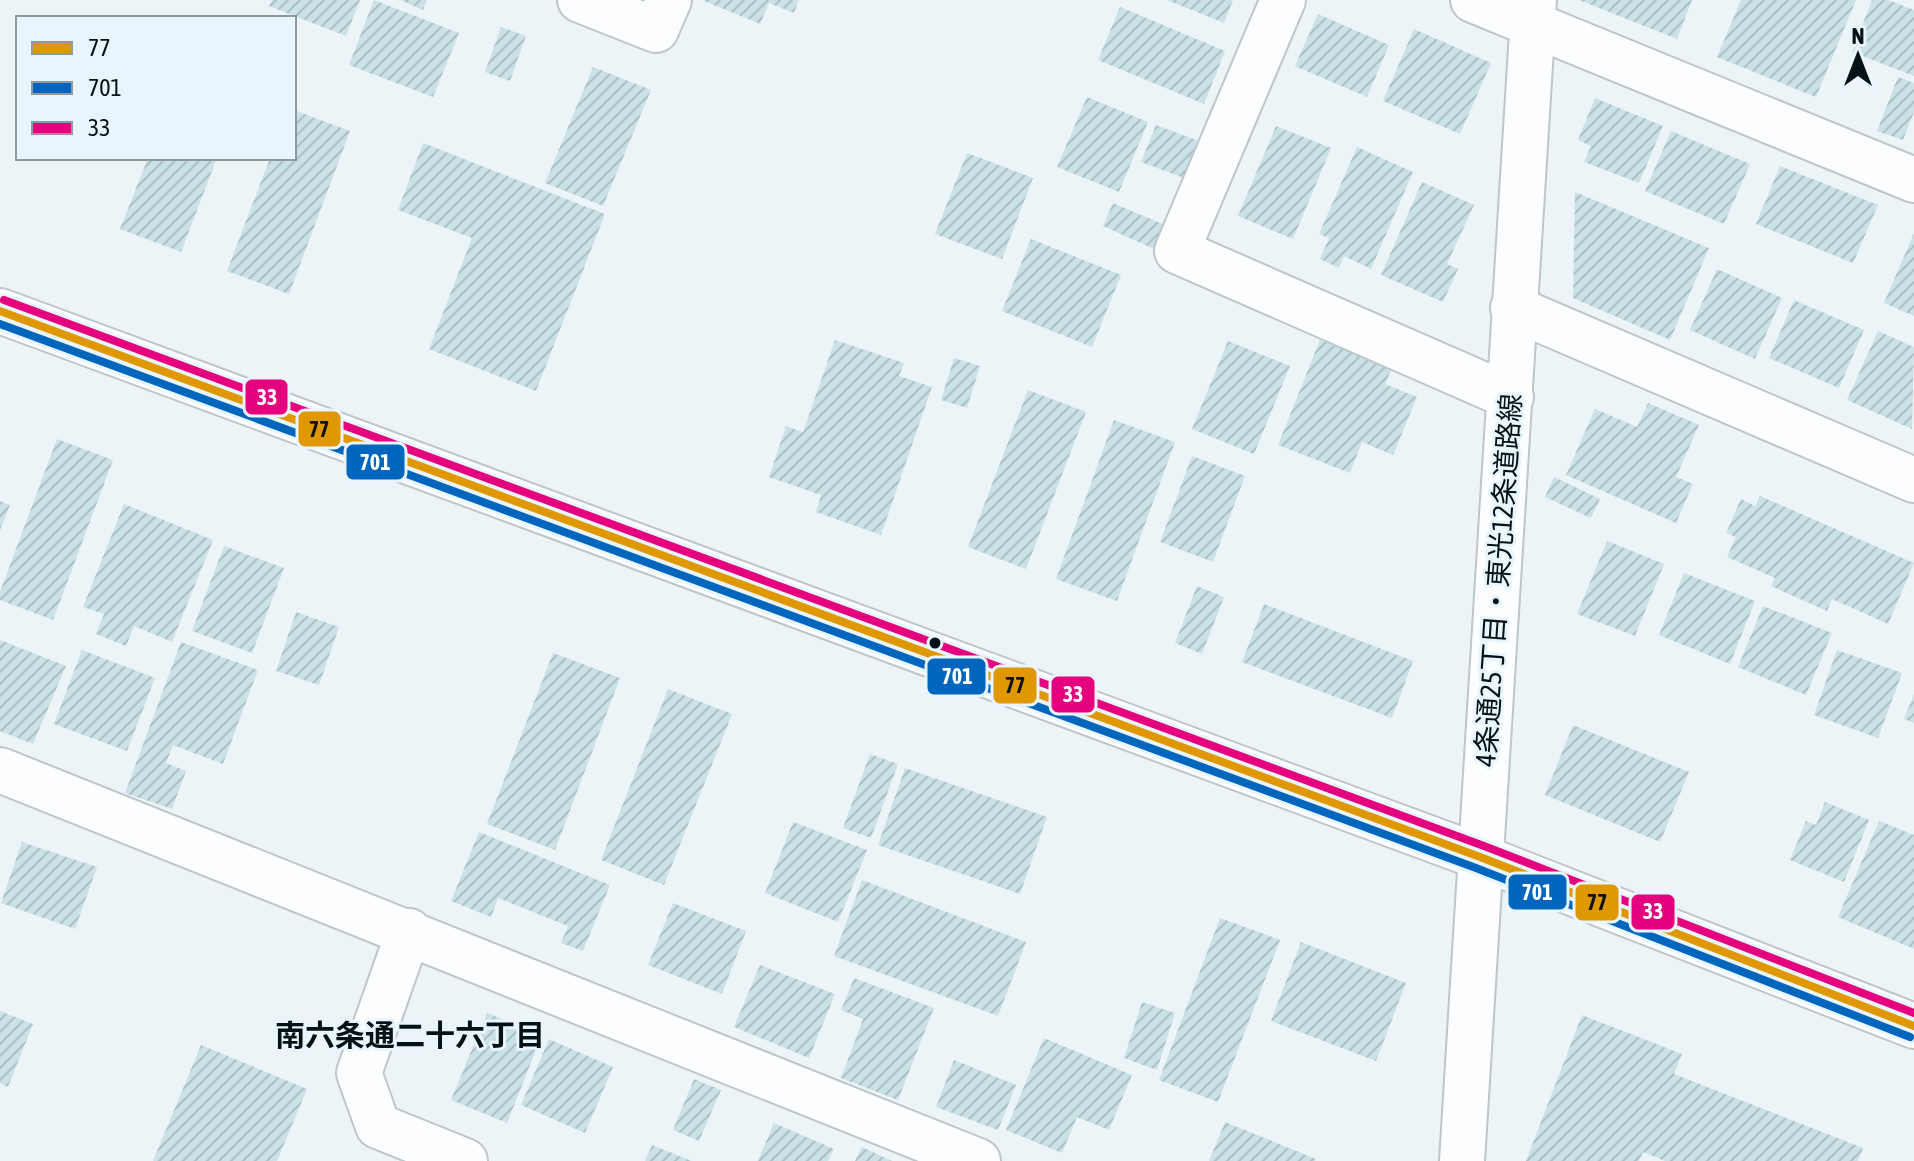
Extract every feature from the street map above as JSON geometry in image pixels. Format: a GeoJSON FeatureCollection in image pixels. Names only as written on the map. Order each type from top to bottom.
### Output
{"type":"FeatureCollection","features":[{"type":"Feature","properties":{"kind":"street"},"geometry":{"type":"LineString","coordinates":[[580,0],[656,30],[669,0]]}},
{"type":"Feature","properties":{"kind":"street"},"geometry":{"type":"LineString","coordinates":[[1283,0],[1177,251],[1511,397]]}},
{"type":"Feature","properties":{"kind":"street"},"geometry":{"type":"LineString","coordinates":[[1473,0],[1532,12],[1914,180]]}},
{"type":"Feature","properties":{"kind":"street","name":"4条通25丁目・東光12条道路線"},"geometry":{"type":"LineString","coordinates":[[1462,1161],[1511,397],[1513,308],[1532,12]]}},
{"type":"Feature","properties":{"kind":"street"},"geometry":{"type":"LineString","coordinates":[[1513,308],[1914,480]]}},
{"type":"Feature","properties":{"kind":"street"},"geometry":{"type":"LineString","coordinates":[[0,311],[1480,857],[1914,1026]]}},
{"type":"Feature","properties":{"kind":"street"},"geometry":{"type":"LineString","coordinates":[[0,770],[978,1161]]}},
{"type":"Feature","properties":{"kind":"street"},"geometry":{"type":"LineString","coordinates":[[409,931],[359,1073],[378,1126],[465,1161]]}},
{"type":"Feature","properties":{"kind":"building"},"geometry":{"type":"Polygon","coordinates":[[[272,0],[360,0],[346,36],[269,6],[272,0]]]}},
{"type":"Feature","properties":{"kind":"building"},"geometry":{"type":"Polygon","coordinates":[[[374,0],[459,33],[433,97],[349,65],[374,0]]]}},
{"type":"Feature","properties":{"kind":"building"},"geometry":{"type":"Polygon","coordinates":[[[400,0],[427,0],[423,10],[400,0]]]}},
{"type":"Feature","properties":{"kind":"building"},"geometry":{"type":"Polygon","coordinates":[[[702,0],[799,0],[794,13],[769,3],[760,24],[702,0]]]}},
{"type":"Feature","properties":{"kind":"building"},"geometry":{"type":"Polygon","coordinates":[[[1167,0],[1233,0],[1224,23],[1167,0]]]}},
{"type":"Feature","properties":{"kind":"building"},"geometry":{"type":"Polygon","coordinates":[[[1579,0],[1692,0],[1677,39],[1579,0]]]}},
{"type":"Feature","properties":{"kind":"building"},"geometry":{"type":"Polygon","coordinates":[[[1741,0],[1856,0],[1816,97],[1717,57],[1741,0]]]}},
{"type":"Feature","properties":{"kind":"building"},"geometry":{"type":"Polygon","coordinates":[[[1872,0],[1888,0],[1914,10],[1914,76],[1852,52],[1872,0]]]}},
{"type":"Feature","properties":{"kind":"building"},"geometry":{"type":"Polygon","coordinates":[[[1120,7],[1225,51],[1204,104],[1098,60],[1120,7]]]}},
{"type":"Feature","properties":{"kind":"building"},"geometry":{"type":"Polygon","coordinates":[[[1318,14],[1389,45],[1367,97],[1295,66],[1318,14]]]}},
{"type":"Feature","properties":{"kind":"building"},"geometry":{"type":"Polygon","coordinates":[[[501,27],[526,36],[510,81],[485,72],[501,27]]]}},
{"type":"Feature","properties":{"kind":"building"},"geometry":{"type":"Polygon","coordinates":[[[1414,29],[1491,63],[1460,134],[1383,101],[1414,29]]]}},
{"type":"Feature","properties":{"kind":"building"},"geometry":{"type":"Polygon","coordinates":[[[593,67],[651,90],[603,206],[545,183],[593,67]]]}},
{"type":"Feature","properties":{"kind":"building"},"geometry":{"type":"Polygon","coordinates":[[[1898,77],[1914,83],[1914,112],[1903,140],[1877,131],[1898,77]]]}},
{"type":"Feature","properties":{"kind":"building"},"geometry":{"type":"Polygon","coordinates":[[[1087,97],[1148,122],[1119,192],[1057,167],[1087,97]]]}},
{"type":"Feature","properties":{"kind":"building"},"geometry":{"type":"Polygon","coordinates":[[[1595,98],[1663,126],[1639,183],[1584,162],[1591,146],[1578,140],[1595,98]]]}},
{"type":"Feature","properties":{"kind":"building"},"geometry":{"type":"Polygon","coordinates":[[[296,111],[350,131],[289,294],[227,271],[269,160],[296,160],[296,111]]]}},
{"type":"Feature","properties":{"kind":"building"},"geometry":{"type":"Polygon","coordinates":[[[1156,125],[1199,141],[1184,178],[1141,162],[1156,125]]]}},
{"type":"Feature","properties":{"kind":"building"},"geometry":{"type":"Polygon","coordinates":[[[1276,126],[1331,148],[1293,239],[1238,216],[1276,126]]]}},
{"type":"Feature","properties":{"kind":"building"},"geometry":{"type":"Polygon","coordinates":[[[1671,131],[1750,164],[1724,224],[1645,191],[1671,131]]]}},
{"type":"Feature","properties":{"kind":"building"},"geometry":{"type":"Polygon","coordinates":[[[423,143],[605,214],[536,391],[429,349],[472,238],[398,210],[423,143]]]}},
{"type":"Feature","properties":{"kind":"building"},"geometry":{"type":"Polygon","coordinates":[[[1357,147],[1413,172],[1371,269],[1344,256],[1339,268],[1320,259],[1329,238],[1319,234],[1357,147]]]}},
{"type":"Feature","properties":{"kind":"building"},"geometry":{"type":"Polygon","coordinates":[[[967,153],[1033,178],[1002,259],[935,234],[967,153]]]}},
{"type":"Feature","properties":{"kind":"building"},"geometry":{"type":"Polygon","coordinates":[[[147,160],[216,160],[181,252],[120,229],[147,160]]]}},
{"type":"Feature","properties":{"kind":"building"},"geometry":{"type":"Polygon","coordinates":[[[1780,166],[1878,205],[1853,263],[1756,224],[1780,166]]]}},
{"type":"Feature","properties":{"kind":"building"},"geometry":{"type":"Polygon","coordinates":[[[1422,182],[1474,205],[1447,264],[1458,269],[1443,302],[1381,275],[1422,182]]]}},
{"type":"Feature","properties":{"kind":"building"},"geometry":{"type":"Polygon","coordinates":[[[1575,192],[1709,248],[1670,340],[1573,298],[1575,192]]]}},
{"type":"Feature","properties":{"kind":"building"},"geometry":{"type":"Polygon","coordinates":[[[1113,203],[1165,225],[1154,249],[1103,226],[1113,203]]]}},
{"type":"Feature","properties":{"kind":"building"},"geometry":{"type":"Polygon","coordinates":[[[1914,233],[1914,316],[1884,303],[1914,233]]]}},
{"type":"Feature","properties":{"kind":"building"},"geometry":{"type":"Polygon","coordinates":[[[1031,239],[1121,275],[1092,347],[1002,311],[1031,239]]]}},
{"type":"Feature","properties":{"kind":"building"},"geometry":{"type":"Polygon","coordinates":[[[1717,269],[1782,298],[1755,359],[1690,330],[1717,269]]]}},
{"type":"Feature","properties":{"kind":"building"},"geometry":{"type":"Polygon","coordinates":[[[1794,300],[1864,330],[1839,388],[1769,358],[1794,300]]]}},
{"type":"Feature","properties":{"kind":"building"},"geometry":{"type":"Polygon","coordinates":[[[1878,331],[1914,347],[1912,429],[1847,400],[1878,331]]]}},
{"type":"Feature","properties":{"kind":"building"},"geometry":{"type":"Polygon","coordinates":[[[835,340],[904,363],[899,376],[932,387],[881,535],[816,512],[821,495],[769,477],[786,426],[803,432],[835,340]]]}},
{"type":"Feature","properties":{"kind":"building"},"geometry":{"type":"Polygon","coordinates":[[[1320,340],[1392,368],[1385,384],[1417,397],[1393,455],[1362,442],[1350,473],[1278,445],[1320,340]]]}},
{"type":"Feature","properties":{"kind":"building"},"geometry":{"type":"Polygon","coordinates":[[[1228,341],[1290,366],[1254,454],[1192,429],[1228,341]]]}},
{"type":"Feature","properties":{"kind":"building"},"geometry":{"type":"Polygon","coordinates":[[[954,358],[980,366],[967,408],[941,400],[954,358]]]}},
{"type":"Feature","properties":{"kind":"building"},"geometry":{"type":"Polygon","coordinates":[[[1028,390],[1086,412],[1026,569],[968,547],[1028,390]]]}},
{"type":"Feature","properties":{"kind":"building"},"geometry":{"type":"Polygon","coordinates":[[[1648,403],[1699,425],[1676,477],[1693,484],[1676,523],[1566,475],[1595,409],[1637,427],[1648,403]]]}},
{"type":"Feature","properties":{"kind":"building"},"geometry":{"type":"Polygon","coordinates":[[[1114,420],[1175,442],[1117,601],[1056,579],[1114,420]]]}},
{"type":"Feature","properties":{"kind":"building"},"geometry":{"type":"Polygon","coordinates":[[[57,439],[113,460],[53,620],[0,600],[0,592],[57,439]]]}},
{"type":"Feature","properties":{"kind":"building"},"geometry":{"type":"Polygon","coordinates":[[[1192,456],[1245,476],[1213,562],[1160,542],[1192,456]]]}},
{"type":"Feature","properties":{"kind":"building"},"geometry":{"type":"Polygon","coordinates":[[[1554,477],[1600,499],[1591,518],[1545,497],[1554,477]]]}},
{"type":"Feature","properties":{"kind":"building"},"geometry":{"type":"Polygon","coordinates":[[[1760,496],[1914,563],[1888,624],[1832,599],[1827,611],[1771,586],[1775,578],[1727,557],[1736,537],[1726,533],[1741,499],[1755,506],[1760,496]]]}},
{"type":"Feature","properties":{"kind":"building"},"geometry":{"type":"Polygon","coordinates":[[[0,501],[10,505],[0,530],[0,501]]]}},
{"type":"Feature","properties":{"kind":"building"},"geometry":{"type":"Polygon","coordinates":[[[124,504],[213,540],[172,642],[134,626],[126,646],[96,634],[104,614],[83,607],[124,504]]]}},
{"type":"Feature","properties":{"kind":"building"},"geometry":{"type":"Polygon","coordinates":[[[1607,541],[1664,564],[1635,636],[1577,614],[1607,541]]]}},
{"type":"Feature","properties":{"kind":"building"},"geometry":{"type":"Polygon","coordinates":[[[224,546],[284,568],[252,653],[192,631],[224,546]]]}},
{"type":"Feature","properties":{"kind":"building"},"geometry":{"type":"Polygon","coordinates":[[[1684,573],[1755,601],[1730,664],[1659,635],[1684,573]]]}},
{"type":"Feature","properties":{"kind":"building"},"geometry":{"type":"Polygon","coordinates":[[[1197,586],[1224,597],[1202,654],[1175,643],[1197,586]]]}},
{"type":"Feature","properties":{"kind":"building"},"geometry":{"type":"Polygon","coordinates":[[[1264,604],[1413,661],[1392,718],[1242,662],[1264,604]]]}},
{"type":"Feature","properties":{"kind":"building"},"geometry":{"type":"Polygon","coordinates":[[[1763,606],[1832,633],[1806,695],[1738,667],[1763,606]]]}},
{"type":"Feature","properties":{"kind":"building"},"geometry":{"type":"Polygon","coordinates":[[[296,612],[339,627],[319,685],[276,671],[296,612]]]}},
{"type":"Feature","properties":{"kind":"building"},"geometry":{"type":"Polygon","coordinates":[[[0,640],[66,666],[33,744],[0,731],[0,640]]]}},
{"type":"Feature","properties":{"kind":"building"},"geometry":{"type":"Polygon","coordinates":[[[181,642],[258,670],[223,764],[173,745],[166,763],[186,771],[172,809],[125,793],[181,642]]]}},
{"type":"Feature","properties":{"kind":"building"},"geometry":{"type":"Polygon","coordinates":[[[82,650],[155,678],[127,751],[54,724],[82,650]]]}},
{"type":"Feature","properties":{"kind":"building"},"geometry":{"type":"Polygon","coordinates":[[[1837,650],[1902,673],[1878,738],[1814,715],[1837,650]]]}},
{"type":"Feature","properties":{"kind":"building"},"geometry":{"type":"Polygon","coordinates":[[[553,653],[620,678],[555,850],[487,824],[553,653]]]}},
{"type":"Feature","properties":{"kind":"building"},"geometry":{"type":"Polygon","coordinates":[[[668,689],[732,714],[664,885],[601,860],[668,689]]]}},
{"type":"Feature","properties":{"kind":"building"},"geometry":{"type":"Polygon","coordinates":[[[1914,694],[1914,723],[1904,719],[1914,694]]]}},
{"type":"Feature","properties":{"kind":"building"},"geometry":{"type":"Polygon","coordinates":[[[1573,725],[1689,772],[1660,842],[1545,795],[1573,725]]]}},
{"type":"Feature","properties":{"kind":"building"},"geometry":{"type":"Polygon","coordinates":[[[870,754],[898,764],[871,838],[843,828],[870,754]]]}},
{"type":"Feature","properties":{"kind":"building"},"geometry":{"type":"Polygon","coordinates":[[[905,768],[1047,817],[1020,894],[878,845],[905,768]]]}},
{"type":"Feature","properties":{"kind":"building"},"geometry":{"type":"Polygon","coordinates":[[[1825,802],[1869,820],[1844,882],[1790,860],[1806,821],[1816,825],[1825,802]]]}},
{"type":"Feature","properties":{"kind":"building"},"geometry":{"type":"Polygon","coordinates":[[[1879,821],[1914,835],[1914,949],[1838,917],[1879,821]]]}},
{"type":"Feature","properties":{"kind":"building"},"geometry":{"type":"Polygon","coordinates":[[[793,822],[867,850],[838,922],[765,893],[793,822]]]}},
{"type":"Feature","properties":{"kind":"building"},"geometry":{"type":"Polygon","coordinates":[[[479,832],[610,885],[583,951],[561,943],[568,926],[498,898],[491,917],[451,901],[479,832]]]}},
{"type":"Feature","properties":{"kind":"building"},"geometry":{"type":"Polygon","coordinates":[[[22,842],[97,867],[75,929],[1,903],[22,842]]]}},
{"type":"Feature","properties":{"kind":"building"},"geometry":{"type":"Polygon","coordinates":[[[862,880],[1026,942],[998,1016],[834,956],[862,880]]]}},
{"type":"Feature","properties":{"kind":"building"},"geometry":{"type":"Polygon","coordinates":[[[673,903],[746,931],[722,994],[648,965],[673,903]]]}},
{"type":"Feature","properties":{"kind":"building"},"geometry":{"type":"Polygon","coordinates":[[[1220,918],[1280,940],[1218,1102],[1159,1080],[1220,918]]]}},
{"type":"Feature","properties":{"kind":"building"},"geometry":{"type":"Polygon","coordinates":[[[1301,942],[1406,983],[1376,1061],[1271,1021],[1301,942]]]}},
{"type":"Feature","properties":{"kind":"building"},"geometry":{"type":"Polygon","coordinates":[[[760,965],[835,994],[809,1058],[734,1027],[760,965]]]}},
{"type":"Feature","properties":{"kind":"building"},"geometry":{"type":"Polygon","coordinates":[[[854,978],[934,1008],[898,1100],[841,1078],[863,1019],[841,1010],[854,978]]]}},
{"type":"Feature","properties":{"kind":"building"},"geometry":{"type":"Polygon","coordinates":[[[1142,1002],[1175,1013],[1157,1070],[1124,1058],[1142,1002]]]}},
{"type":"Feature","properties":{"kind":"building"},"geometry":{"type":"Polygon","coordinates":[[[0,1011],[33,1024],[8,1087],[0,1083],[0,1011]]]}},
{"type":"Feature","properties":{"kind":"building"},"geometry":{"type":"Polygon","coordinates":[[[487,1013],[542,1035],[507,1123],[451,1100],[487,1013]]]}},
{"type":"Feature","properties":{"kind":"building"},"geometry":{"type":"Polygon","coordinates":[[[1582,1015],[1682,1054],[1674,1074],[1863,1148],[1858,1161],[1665,1161],[1643,1152],[1639,1161],[1526,1161],[1582,1015]]]}},
{"type":"Feature","properties":{"kind":"building"},"geometry":{"type":"Polygon","coordinates":[[[1044,1038],[1132,1075],[1109,1130],[1077,1117],[1062,1153],[1006,1130],[1044,1038]]]}},
{"type":"Feature","properties":{"kind":"building"},"geometry":{"type":"Polygon","coordinates":[[[549,1039],[613,1067],[585,1133],[521,1105],[549,1039]]]}},
{"type":"Feature","properties":{"kind":"building"},"geometry":{"type":"Polygon","coordinates":[[[201,1045],[307,1089],[277,1161],[153,1161],[201,1045]]]}},
{"type":"Feature","properties":{"kind":"building"},"geometry":{"type":"Polygon","coordinates":[[[954,1060],[1016,1085],[998,1130],[936,1107],[954,1060]]]}},
{"type":"Feature","properties":{"kind":"building"},"geometry":{"type":"Polygon","coordinates":[[[694,1079],[721,1090],[699,1141],[673,1130],[694,1079]]]}},
{"type":"Feature","properties":{"kind":"building"},"geometry":{"type":"Polygon","coordinates":[[[1225,1122],[1316,1159],[1209,1161],[1225,1122]]]}},
{"type":"Feature","properties":{"kind":"building"},"geometry":{"type":"Polygon","coordinates":[[[774,1123],[834,1149],[828,1161],[758,1161],[774,1123]]]}},
{"type":"Feature","properties":{"kind":"building"},"geometry":{"type":"Polygon","coordinates":[[[652,1145],[692,1161],[645,1161],[652,1145]]]}},
{"type":"Feature","properties":{"kind":"building"},"geometry":{"type":"Polygon","coordinates":[[[862,1147],[892,1161],[855,1161],[862,1147]]]}},
{"type":"Feature","properties":{"kind":"transit line","name":"33"},"geometry":{"type":"LineString","coordinates":[[4,300],[1484,846],[1914,1013]]}},
{"type":"Feature","properties":{"kind":"transit line","name":"77"},"geometry":{"type":"LineString","coordinates":[[0,311],[1480,857],[1914,1026]]}},
{"type":"Feature","properties":{"kind":"transit line","name":"701"},"geometry":{"type":"LineString","coordinates":[[0,324],[1476,868],[1910,1037]]}},
{"type":"Feature","properties":{"kind":"district","name":"南六条通二十六丁目"},"geometry":{"type":"Point","coordinates":[410,1036]}}]}
